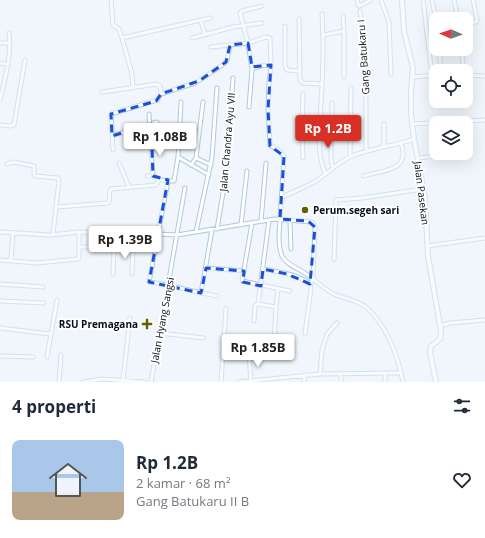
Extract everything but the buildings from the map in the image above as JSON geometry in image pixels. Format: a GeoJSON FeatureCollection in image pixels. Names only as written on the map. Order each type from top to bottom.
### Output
{"type":"FeatureCollection","features":[{"type":"Feature","properties":{"kind":"street"},"geometry":{"type":"LineString","coordinates":[[112,0],[113,25],[119,29],[122,38],[132,74],[132,88]]}},
{"type":"Feature","properties":{"kind":"street"},"geometry":{"type":"LineString","coordinates":[[357,0],[359,6],[371,0]]}},
{"type":"Feature","properties":{"kind":"street"},"geometry":{"type":"LineString","coordinates":[[380,0],[389,22],[391,74]]}},
{"type":"Feature","properties":{"kind":"street","name":"Jalan Pasekan"},"geometry":{"type":"LineString","coordinates":[[402,0],[404,31],[414,68],[411,98],[412,124],[423,189],[427,246],[440,326],[440,339],[431,346],[430,352],[436,382]]}},
{"type":"Feature","properties":{"kind":"street"},"geometry":{"type":"LineString","coordinates":[[423,0],[432,64]]}},
{"type":"Feature","properties":{"kind":"street"},"geometry":{"type":"LineString","coordinates":[[432,0],[434,12]]}},
{"type":"Feature","properties":{"kind":"street"},"geometry":{"type":"LineString","coordinates":[[454,0],[457,12]]}},
{"type":"Feature","properties":{"kind":"street"},"geometry":{"type":"LineString","coordinates":[[472,0],[477,20],[476,22],[473,22]]}},
{"type":"Feature","properties":{"kind":"street"},"geometry":{"type":"LineString","coordinates":[[249,106],[252,69],[241,12],[262,6]]}},
{"type":"Feature","properties":{"kind":"street","name":"Gang Batukaru I"},"geometry":{"type":"LineString","coordinates":[[360,11],[364,35],[365,57],[366,151]]}},
{"type":"Feature","properties":{"kind":"street"},"geometry":{"type":"LineString","coordinates":[[322,14],[324,35],[320,159],[325,172]]}},
{"type":"Feature","properties":{"kind":"street"},"geometry":{"type":"LineString","coordinates":[[342,16],[344,31],[344,76]]}},
{"type":"Feature","properties":{"kind":"street"},"geometry":{"type":"LineString","coordinates":[[122,38],[210,18]]}},
{"type":"Feature","properties":{"kind":"street"},"geometry":{"type":"LineString","coordinates":[[299,19],[300,82],[322,84]]}},
{"type":"Feature","properties":{"kind":"street"},"geometry":{"type":"LineString","coordinates":[[201,21],[205,34]]}},
{"type":"Feature","properties":{"kind":"street"},"geometry":{"type":"LineString","coordinates":[[192,38],[262,23]]}},
{"type":"Feature","properties":{"kind":"street"},"geometry":{"type":"LineString","coordinates":[[285,26],[285,66],[287,70],[300,71]]}},
{"type":"Feature","properties":{"kind":"street"},"geometry":{"type":"LineString","coordinates":[[324,35],[344,31]]}},
{"type":"Feature","properties":{"kind":"street"},"geometry":{"type":"LineString","coordinates":[[0,100],[8,64],[10,43],[9,33]]}},
{"type":"Feature","properties":{"kind":"street"},"geometry":{"type":"LineString","coordinates":[[211,46],[248,43],[266,37],[270,38],[271,66],[268,84],[270,145],[280,151],[284,156],[279,235],[282,256],[288,263],[327,290],[361,304],[371,312],[386,333],[398,360],[403,382]]}},
{"type":"Feature","properties":{"kind":"street"},"geometry":{"type":"LineString","coordinates":[[0,43],[10,43]]}},
{"type":"Feature","properties":{"kind":"street"},"geometry":{"type":"LineString","coordinates":[[160,94],[194,83],[224,64],[227,60],[230,45]]}},
{"type":"Feature","properties":{"kind":"street"},"geometry":{"type":"LineString","coordinates":[[0,125],[14,125],[25,60]]}},
{"type":"Feature","properties":{"kind":"street"},"geometry":{"type":"LineString","coordinates":[[0,63],[8,64]]}},
{"type":"Feature","properties":{"kind":"street"},"geometry":{"type":"LineString","coordinates":[[252,69],[260,66],[271,66]]}},
{"type":"Feature","properties":{"kind":"street"},"geometry":{"type":"LineString","coordinates":[[413,77],[429,75]]}},
{"type":"Feature","properties":{"kind":"street"},"geometry":{"type":"LineString","coordinates":[[473,75],[485,76]]}},
{"type":"Feature","properties":{"kind":"street","name":"Jalan Chandra Ayu VII"},"geometry":{"type":"LineString","coordinates":[[217,229],[227,169],[233,78]]}},
{"type":"Feature","properties":{"kind":"street"},"geometry":{"type":"LineString","coordinates":[[102,92],[158,84],[160,86],[159,98],[155,101],[111,114],[113,150]]}},
{"type":"Feature","properties":{"kind":"street"},"geometry":{"type":"LineString","coordinates":[[196,232],[211,165],[217,88]]}},
{"type":"Feature","properties":{"kind":"street"},"geometry":{"type":"LineString","coordinates":[[350,157],[351,88]]}},
{"type":"Feature","properties":{"kind":"street"},"geometry":{"type":"LineString","coordinates":[[303,94],[303,158]]}},
{"type":"Feature","properties":{"kind":"street"},"geometry":{"type":"LineString","coordinates":[[147,176],[156,177],[159,180],[174,181],[178,158],[181,102]]}},
{"type":"Feature","properties":{"kind":"street"},"geometry":{"type":"LineString","coordinates":[[191,165],[196,158],[203,102]]}},
{"type":"Feature","properties":{"kind":"street"},"geometry":{"type":"LineString","coordinates":[[332,103],[333,167]]}},
{"type":"Feature","properties":{"kind":"street"},"geometry":{"type":"LineString","coordinates":[[149,114],[151,124],[153,176]]}},
{"type":"Feature","properties":{"kind":"street"},"geometry":{"type":"LineString","coordinates":[[412,124],[485,120]]}},
{"type":"Feature","properties":{"kind":"street"},"geometry":{"type":"LineString","coordinates":[[112,136],[157,122]]}},
{"type":"Feature","properties":{"kind":"street"},"geometry":{"type":"LineString","coordinates":[[384,124],[384,147]]}},
{"type":"Feature","properties":{"kind":"street"},"geometry":{"type":"LineString","coordinates":[[302,128],[320,128]]}},
{"type":"Feature","properties":{"kind":"street"},"geometry":{"type":"LineString","coordinates":[[282,197],[315,181],[325,172],[350,157],[366,151],[414,139]]}},
{"type":"Feature","properties":{"kind":"street"},"geometry":{"type":"LineString","coordinates":[[364,176],[399,166],[404,157],[402,143]]}},
{"type":"Feature","properties":{"kind":"street"},"geometry":{"type":"LineString","coordinates":[[418,158],[429,157]]}},
{"type":"Feature","properties":{"kind":"street"},"geometry":{"type":"LineString","coordinates":[[178,158],[208,175]]}},
{"type":"Feature","properties":{"kind":"street"},"geometry":{"type":"LineString","coordinates":[[196,158],[211,165]]}},
{"type":"Feature","properties":{"kind":"street"},"geometry":{"type":"LineString","coordinates":[[7,164],[14,162],[34,166],[35,176],[58,178],[60,180],[53,234]]}},
{"type":"Feature","properties":{"kind":"street"},"geometry":{"type":"LineString","coordinates":[[119,163],[129,187]]}},
{"type":"Feature","properties":{"kind":"street"},"geometry":{"type":"LineString","coordinates":[[262,221],[266,163]]}},
{"type":"Feature","properties":{"kind":"street"},"geometry":{"type":"LineString","coordinates":[[241,225],[247,171]]}},
{"type":"Feature","properties":{"kind":"street"},"geometry":{"type":"LineString","coordinates":[[57,207],[108,203],[110,200],[109,192],[111,189],[156,185],[159,180]]}},
{"type":"Feature","properties":{"kind":"street"},"geometry":{"type":"LineString","coordinates":[[168,180],[149,282],[168,284],[217,296]]}},
{"type":"Feature","properties":{"kind":"street","name":"Jalan Hyang Sangsi"},"geometry":{"type":"LineString","coordinates":[[151,382],[185,188]]}},
{"type":"Feature","properties":{"kind":"street"},"geometry":{"type":"LineString","coordinates":[[334,260],[336,200],[362,198],[423,189]]}},
{"type":"Feature","properties":{"kind":"street"},"geometry":{"type":"LineString","coordinates":[[158,234],[177,235],[280,219],[314,224],[313,279],[310,284],[311,288],[305,334]]}},
{"type":"Feature","properties":{"kind":"street"},"geometry":{"type":"LineString","coordinates":[[254,321],[256,306],[258,304],[269,220]]}},
{"type":"Feature","properties":{"kind":"street"},"geometry":{"type":"LineString","coordinates":[[290,221],[291,249]]}},
{"type":"Feature","properties":{"kind":"street"},"geometry":{"type":"LineString","coordinates":[[252,223],[242,280],[243,282],[290,291]]}},
{"type":"Feature","properties":{"kind":"street"},"geometry":{"type":"LineString","coordinates":[[201,293],[212,230]]}},
{"type":"Feature","properties":{"kind":"street"},"geometry":{"type":"LineString","coordinates":[[0,232],[53,234],[79,232],[147,233]]}},
{"type":"Feature","properties":{"kind":"street"},"geometry":{"type":"LineString","coordinates":[[0,260],[37,263],[78,259],[79,232]]}},
{"type":"Feature","properties":{"kind":"street"},"geometry":{"type":"LineString","coordinates":[[11,261],[13,233]]}},
{"type":"Feature","properties":{"kind":"street"},"geometry":{"type":"LineString","coordinates":[[427,246],[485,238]]}},
{"type":"Feature","properties":{"kind":"street"},"geometry":{"type":"LineString","coordinates":[[113,274],[114,247]]}},
{"type":"Feature","properties":{"kind":"street"},"geometry":{"type":"LineString","coordinates":[[79,248],[133,247],[132,274]]}},
{"type":"Feature","properties":{"kind":"street"},"geometry":{"type":"LineString","coordinates":[[206,268],[244,271]]}},
{"type":"Feature","properties":{"kind":"street"},"geometry":{"type":"LineString","coordinates":[[263,269],[300,278],[310,284]]}},
{"type":"Feature","properties":{"kind":"street"},"geometry":{"type":"LineString","coordinates":[[0,284],[43,287]]}},
{"type":"Feature","properties":{"kind":"street"},"geometry":{"type":"LineString","coordinates":[[274,343],[278,289]]}},
{"type":"Feature","properties":{"kind":"street"},"geometry":{"type":"LineString","coordinates":[[47,357],[56,300]]}},
{"type":"Feature","properties":{"kind":"street"},"geometry":{"type":"LineString","coordinates":[[0,301],[44,303]]}},
{"type":"Feature","properties":{"kind":"street"},"geometry":{"type":"LineString","coordinates":[[258,304],[276,307]]}},
{"type":"Feature","properties":{"kind":"street"},"geometry":{"type":"LineString","coordinates":[[221,382],[226,308]]}},
{"type":"Feature","properties":{"kind":"street"},"geometry":{"type":"LineString","coordinates":[[123,380],[130,318]]}},
{"type":"Feature","properties":{"kind":"street"},"geometry":{"type":"LineString","coordinates":[[440,326],[452,323],[485,320]]}},
{"type":"Feature","properties":{"kind":"street"},"geometry":{"type":"LineString","coordinates":[[320,374],[322,350],[328,334],[337,323]]}},
{"type":"Feature","properties":{"kind":"street"},"geometry":{"type":"LineString","coordinates":[[0,328],[50,334]]}},
{"type":"Feature","properties":{"kind":"street"},"geometry":{"type":"LineString","coordinates":[[159,333],[204,338]]}},
{"type":"Feature","properties":{"kind":"street"},"geometry":{"type":"LineString","coordinates":[[59,382],[61,355]]}},
{"type":"Feature","properties":{"kind":"street"},"geometry":{"type":"LineString","coordinates":[[0,356],[33,357]]}},
{"type":"Feature","properties":{"kind":"street"},"geometry":{"type":"LineString","coordinates":[[248,356],[251,381]]}},
{"type":"Feature","properties":{"kind":"street"},"geometry":{"type":"LineString","coordinates":[[385,382],[386,373]]}},
{"type":"Feature","properties":{"kind":"street"},"geometry":{"type":"LineString","coordinates":[[239,382],[320,374],[401,373]]}},
{"type":"Feature","properties":{"kind":"street"},"geometry":{"type":"LineString","coordinates":[[341,374],[341,382]]}},
{"type":"Feature","properties":{"kind":"street"},"geometry":{"type":"LineString","coordinates":[[304,382],[305,375]]}},
{"type":"Feature","properties":{"kind":"street"},"geometry":{"type":"LineString","coordinates":[[283,382],[284,377]]}},
{"type":"Feature","properties":{"kind":"street"},"geometry":{"type":"LineString","coordinates":[[85,382],[102,378],[145,382]]}},
{"type":"Feature","properties":{"kind":"highlighted area"},"geometry":{"type":"Polygon","coordinates":[[[248,43],[252,67],[271,65],[268,109],[270,146],[284,156],[280,219],[308,221],[315,227],[310,284],[287,274],[263,269],[261,286],[243,282],[244,271],[206,268],[201,293],[149,282],[168,180],[153,176],[151,124],[112,136],[111,114],[156,101],[161,94],[199,81],[226,62],[230,45],[248,43]]]}},
{"type":"Feature","properties":{"kind":"place","name":"Perum.segeh sari"},"geometry":{"type":"Point","coordinates":[305,210]}},
{"type":"Feature","properties":{"kind":"place","name":"RSU Premagana"},"geometry":{"type":"Point","coordinates":[147,324]}}]}
